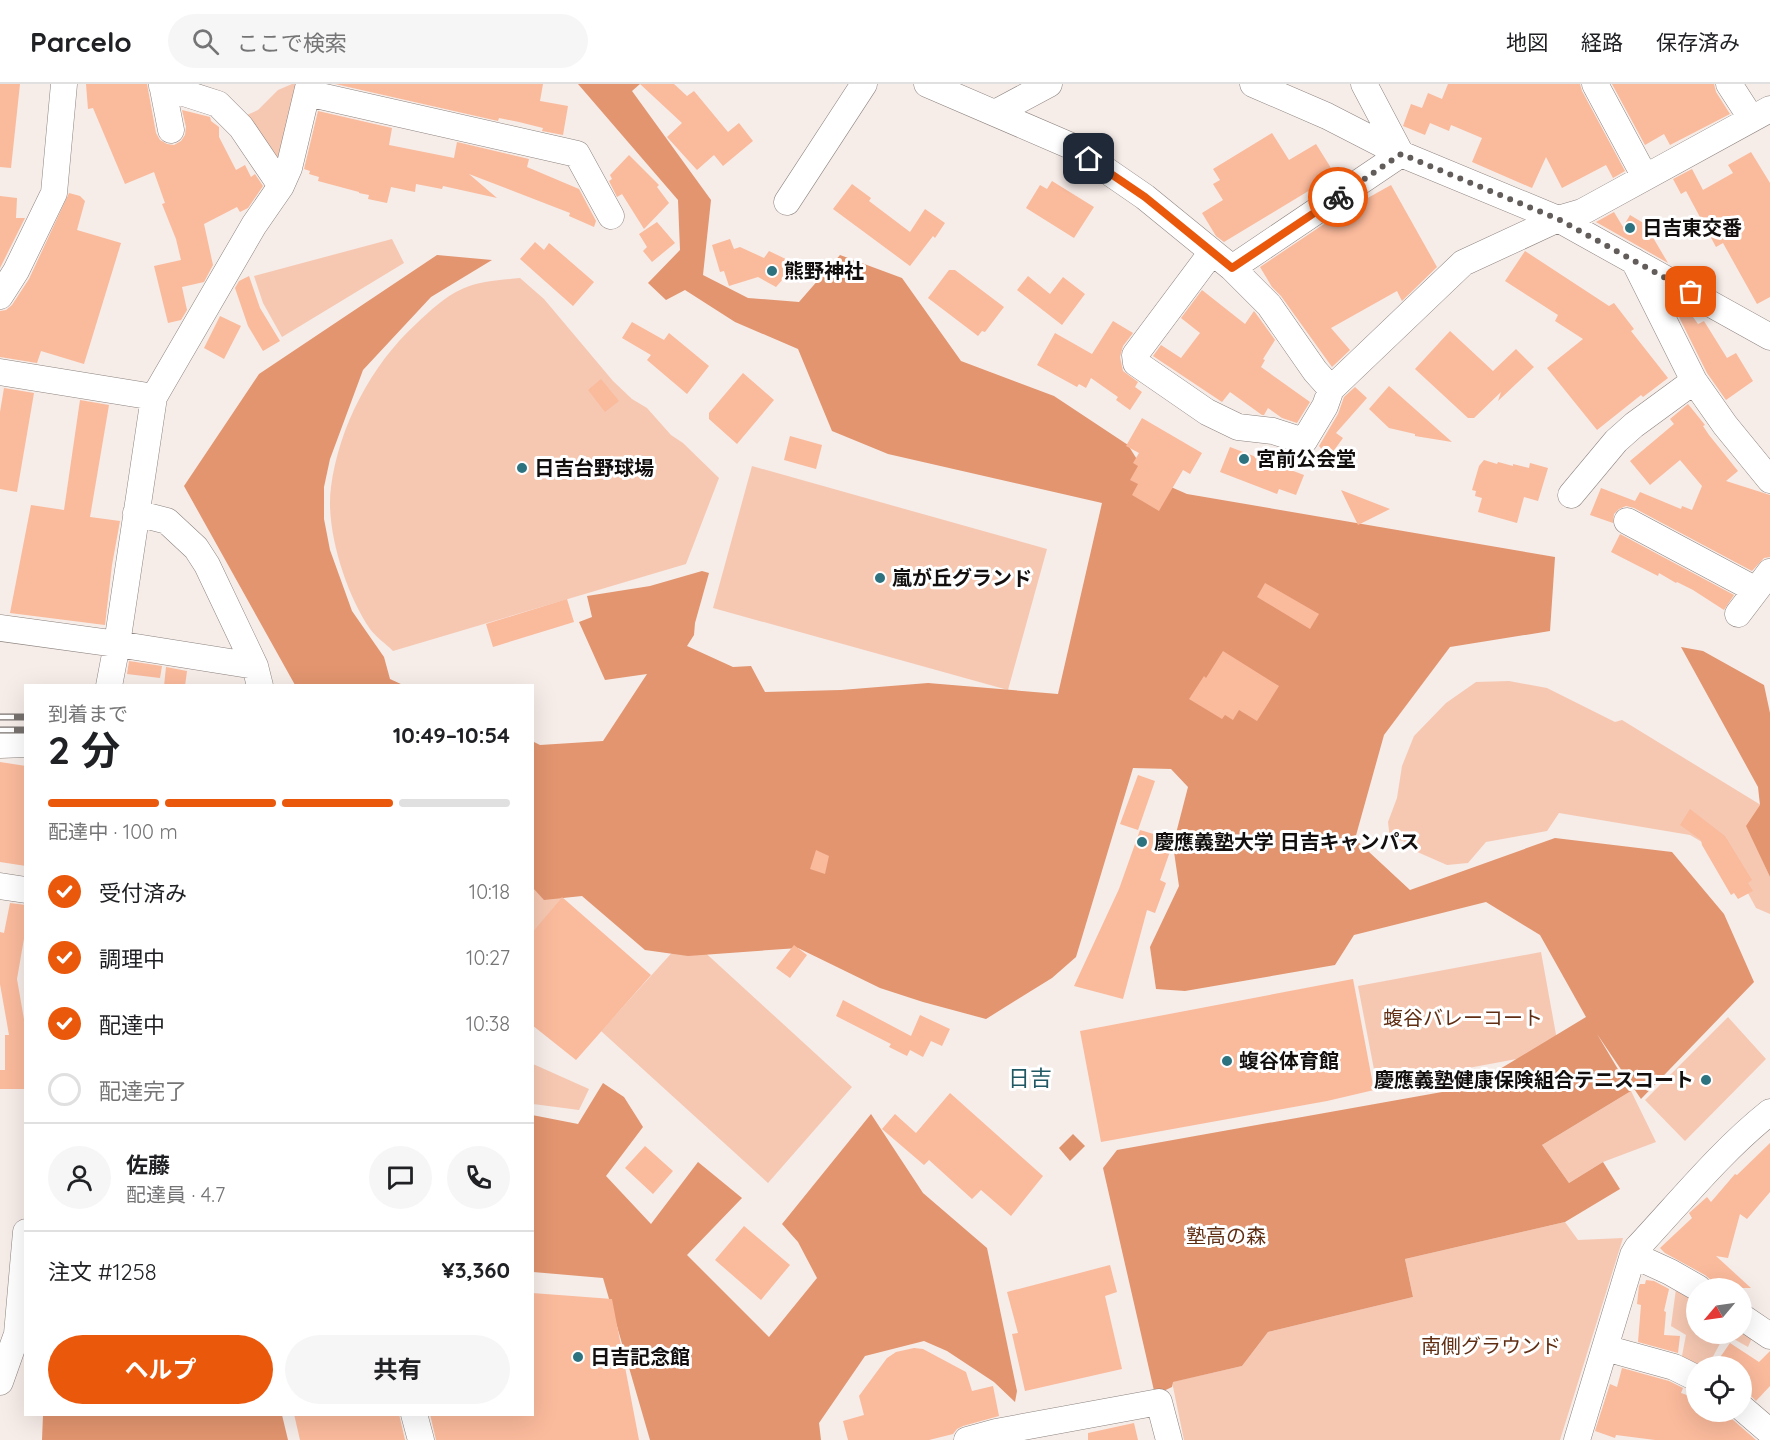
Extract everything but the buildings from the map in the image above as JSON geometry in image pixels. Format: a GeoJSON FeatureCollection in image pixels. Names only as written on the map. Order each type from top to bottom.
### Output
{"type":"FeatureCollection","features":[{"type":"Feature","properties":{"kind":"street"},"geometry":{"type":"LineString","coordinates":[[0,296],[16,271],[54,194],[64,84]]}},
{"type":"Feature","properties":{"kind":"street"},"geometry":{"type":"LineString","coordinates":[[787,202],[864,84]]}},
{"type":"Feature","properties":{"kind":"street"},"geometry":{"type":"LineString","coordinates":[[927,84],[1071,146],[1145,197],[1232,268],[1269,305],[1315,371],[1331,389]]}},
{"type":"Feature","properties":{"kind":"street"},"geometry":{"type":"LineString","coordinates":[[995,113],[1049,84]]}},
{"type":"Feature","properties":{"kind":"street"},"geometry":{"type":"LineString","coordinates":[[1253,84],[1327,116],[1401,154],[1558,219],[1634,261],[1759,319],[1770,337]]}},
{"type":"Feature","properties":{"kind":"street"},"geometry":{"type":"LineString","coordinates":[[1364,84],[1401,154]]}},
{"type":"Feature","properties":{"kind":"street"},"geometry":{"type":"LineString","coordinates":[[1595,84],[1645,177]]}},
{"type":"Feature","properties":{"kind":"street"},"geometry":{"type":"LineString","coordinates":[[1212,252],[1135,355],[1136,363],[1207,412],[1238,427],[1274,431],[1304,441],[1325,406],[1331,389],[1463,262],[1558,219],[1581,212],[1761,113],[1729,84]]}},
{"type":"Feature","properties":{"kind":"street"},"geometry":{"type":"LineString","coordinates":[[162,85],[171,130]]}},
{"type":"Feature","properties":{"kind":"street"},"geometry":{"type":"LineString","coordinates":[[162,85],[218,104],[241,127],[282,186]]}},
{"type":"Feature","properties":{"kind":"street"},"geometry":{"type":"LineString","coordinates":[[109,684],[154,396],[254,225],[282,186],[289,168],[308,89],[577,154],[611,216]]}},
{"type":"Feature","properties":{"kind":"street"},"geometry":{"type":"LineString","coordinates":[[1232,268],[1401,154]]}},
{"type":"Feature","properties":{"kind":"street"},"geometry":{"type":"LineString","coordinates":[[1634,261],[1694,381],[1725,425],[1770,480]]}},
{"type":"Feature","properties":{"kind":"street"},"geometry":{"type":"LineString","coordinates":[[0,372],[154,396]]}},
{"type":"Feature","properties":{"kind":"street"},"geometry":{"type":"LineString","coordinates":[[1571,495],[1616,441],[1694,381]]}},
{"type":"Feature","properties":{"kind":"street"},"geometry":{"type":"LineString","coordinates":[[136,513],[167,521],[196,548],[207,565],[258,676]]}},
{"type":"Feature","properties":{"kind":"street"},"geometry":{"type":"LineString","coordinates":[[1627,521],[1763,581],[1738,614]]}},
{"type":"Feature","properties":{"kind":"street"},"geometry":{"type":"LineString","coordinates":[[0,628],[117,644],[258,676]]}},
{"type":"Feature","properties":{"kind":"street"},"geometry":{"type":"LineString","coordinates":[[0,745],[24,744]]}},
{"type":"Feature","properties":{"kind":"street"},"geometry":{"type":"LineString","coordinates":[[0,886],[24,890]]}},
{"type":"Feature","properties":{"kind":"street"},"geometry":{"type":"LineString","coordinates":[[1577,1440],[1632,1255],[1746,1132],[1770,1112]]}},
{"type":"Feature","properties":{"kind":"street"},"geometry":{"type":"LineString","coordinates":[[0,1382],[17,1334],[24,1255]]}},
{"type":"Feature","properties":{"kind":"street"},"geometry":{"type":"LineString","coordinates":[[1632,1255],[1686,1281]]}},
{"type":"Feature","properties":{"kind":"street"},"geometry":{"type":"LineString","coordinates":[[1752,1324],[1770,1336]]}},
{"type":"Feature","properties":{"kind":"street"},"geometry":{"type":"LineString","coordinates":[[1605,1348],[1674,1367],[1686,1373]]}},
{"type":"Feature","properties":{"kind":"street"},"geometry":{"type":"LineString","coordinates":[[967,1440],[996,1432],[1159,1402],[1168,1440]]}},
{"type":"Feature","properties":{"kind":"street"},"geometry":{"type":"LineString","coordinates":[[415,1416],[421,1440]]}},
{"type":"Feature","properties":{"kind":"street"},"geometry":{"type":"LineString","coordinates":[[1752,1417],[1770,1432]]}},
{"type":"Feature","properties":{"kind":"green space"},"geometry":{"type":"Polygon","coordinates":[[[292,84],[302,84],[290,148],[273,165],[240,118],[258,110],[278,90],[292,84]]]}},
{"type":"Feature","properties":{"kind":"green space","name":"塾高の森"},"geometry":{"type":"Polygon","coordinates":[[[578,84],[640,84],[632,91],[711,200],[703,275],[748,298],[799,302],[840,255],[902,278],[961,361],[1054,396],[1128,445],[1148,477],[1187,494],[1555,557],[1550,631],[1450,647],[1384,735],[1355,839],[1410,890],[1555,838],[1672,852],[1724,914],[1754,982],[1641,1099],[1597,1034],[1631,1091],[1542,1145],[1569,1183],[1603,1162],[1620,1189],[1565,1222],[1405,1259],[1413,1297],[1268,1332],[1242,1366],[1173,1382],[1172,1387],[1155,1395],[1103,1168],[1117,1150],[1470,1087],[1586,1017],[1540,935],[1486,902],[1354,935],[1335,965],[1185,991],[1156,989],[1150,947],[1179,886],[1173,845],[1188,787],[1171,769],[1133,768],[1076,957],[1052,978],[986,1019],[880,988],[798,948],[688,956],[645,950],[582,896],[544,900],[534,889],[534,742],[540,745],[603,741],[647,674],[605,680],[579,622],[592,617],[587,596],[650,586],[702,571],[709,573],[695,623],[694,635],[687,646],[733,667],[751,666],[765,692],[841,690],[928,683],[1058,694],[1102,503],[888,454],[832,431],[798,349],[735,322],[685,290],[666,300],[648,283],[680,250],[678,200],[578,84]]]}},
{"type":"Feature","properties":{"kind":"green space"},"geometry":{"type":"Polygon","coordinates":[[[392,239],[404,263],[282,337],[263,303],[254,276],[392,239]]]}},
{"type":"Feature","properties":{"kind":"green space"},"geometry":{"type":"Polygon","coordinates":[[[437,255],[492,260],[431,297],[363,370],[330,459],[324,487],[324,519],[330,550],[352,611],[384,657],[390,679],[401,684],[294,684],[184,486],[259,374],[437,255]]]}},
{"type":"Feature","properties":{"kind":"green space","name":"日吉台野球場"},"geometry":{"type":"Polygon","coordinates":[[[520,278],[544,299],[613,381],[632,399],[647,408],[671,435],[683,443],[719,478],[686,564],[393,651],[372,632],[361,615],[339,561],[334,541],[330,504],[331,487],[341,442],[371,378],[400,340],[427,314],[455,292],[469,286],[520,278]]]}},
{"type":"Feature","properties":{"kind":"green space","name":"嵐が丘グランド"},"geometry":{"type":"Polygon","coordinates":[[[752,466],[1047,549],[1008,690],[713,608],[752,466]]]}},
{"type":"Feature","properties":{"kind":"green space"},"geometry":{"type":"Polygon","coordinates":[[[1681,647],[1703,651],[1764,685],[1770,713],[1770,877],[1746,826],[1760,805],[1758,787],[1681,647]]]}},
{"type":"Feature","properties":{"kind":"green space"},"geometry":{"type":"Polygon","coordinates":[[[1509,681],[1547,688],[1615,722],[1622,720],[1769,810],[1754,842],[1770,877],[1770,914],[1756,908],[1729,858],[1690,835],[1559,813],[1547,831],[1486,842],[1468,863],[1447,865],[1415,851],[1403,841],[1390,839],[1388,822],[1397,798],[1402,766],[1414,736],[1446,703],[1476,682],[1509,681]]]}},
{"type":"Feature","properties":{"kind":"green space"},"geometry":{"type":"Polygon","coordinates":[[[534,870],[562,897],[534,932],[534,870]]]}},
{"type":"Feature","properties":{"kind":"green space"},"geometry":{"type":"Polygon","coordinates":[[[687,936],[852,1087],[768,1183],[601,1031],[687,936]]]}},
{"type":"Feature","properties":{"kind":"green space","name":"蝮谷バレーコート"},"geometry":{"type":"Polygon","coordinates":[[[1541,952],[1559,1051],[1377,1085],[1358,986],[1541,952]]]}},
{"type":"Feature","properties":{"kind":"green space","name":"慶應義塾健康保険組合テニスコート"},"geometry":{"type":"Polygon","coordinates":[[[1728,1017],[1766,1059],[1685,1141],[1645,1100],[1728,1017]]]}},
{"type":"Feature","properties":{"kind":"green space"},"geometry":{"type":"Polygon","coordinates":[[[534,1064],[589,1089],[579,1110],[534,1104],[534,1064]]]}},
{"type":"Feature","properties":{"kind":"green space"},"geometry":{"type":"Polygon","coordinates":[[[603,1083],[624,1097],[643,1127],[606,1176],[651,1224],[698,1162],[742,1198],[687,1255],[769,1337],[817,1278],[798,1242],[782,1224],[871,1114],[923,1193],[987,1248],[1017,1391],[1015,1402],[994,1382],[947,1351],[924,1341],[865,1356],[819,1423],[821,1440],[650,1440],[603,1278],[534,1272],[534,1115],[578,1124],[603,1083]]]}},
{"type":"Feature","properties":{"kind":"green space","name":"慶應義塾健康保険組合テニスコート"},"geometry":{"type":"Polygon","coordinates":[[[1631,1091],[1656,1142],[1603,1162],[1569,1183],[1542,1145],[1631,1091]]]}},
{"type":"Feature","properties":{"kind":"green space","name":"南側グラウンド"},"geometry":{"type":"Polygon","coordinates":[[[1565,1222],[1578,1240],[1623,1238],[1560,1440],[1184,1440],[1172,1382],[1242,1366],[1268,1332],[1413,1297],[1405,1259],[1565,1222]]]}},
{"type":"Feature","properties":{"kind":"green space"},"geometry":{"type":"Polygon","coordinates":[[[1676,1289],[1686,1294],[1686,1335],[1671,1326],[1676,1289]]]}},
{"type":"Feature","properties":{"kind":"green space"},"geometry":{"type":"Polygon","coordinates":[[[1686,1335],[1686,1344],[1720,1344],[1713,1356],[1686,1356],[1686,1363],[1681,1361],[1686,1335]]]}},
{"type":"Feature","properties":{"kind":"green space"},"geometry":{"type":"Polygon","coordinates":[[[43,1416],[282,1416],[288,1440],[42,1440],[43,1416]]]}},
{"type":"Feature","properties":{"kind":"shaded area"},"geometry":{"type":"Polygon","coordinates":[[[1073,1134],[1085,1146],[1070,1161],[1059,1148],[1073,1134]]]}},
{"type":"Feature","properties":{"kind":"railway"},"geometry":{"type":"LineString","coordinates":[[0,717],[24,717]]}},
{"type":"Feature","properties":{"kind":"railway"},"geometry":{"type":"LineString","coordinates":[[0,730],[24,730]]}},
{"type":"Feature","properties":{"kind":"way so far"},"geometry":{"type":"LineString","coordinates":[[1338,197],[1401,154],[1558,219],[1691,292]]}},
{"type":"Feature","properties":{"kind":"place","name":"日吉東交番"},"geometry":{"type":"Point","coordinates":[1630,228]}},
{"type":"Feature","properties":{"kind":"place","name":"熊野神社"},"geometry":{"type":"Point","coordinates":[772,271]}},
{"type":"Feature","properties":{"kind":"place","name":"宮前公会堂"},"geometry":{"type":"Point","coordinates":[1244,459]}},
{"type":"Feature","properties":{"kind":"place","name":"日吉台野球場"},"geometry":{"type":"Point","coordinates":[522,468]}},
{"type":"Feature","properties":{"kind":"place","name":"嵐が丘グランド"},"geometry":{"type":"Point","coordinates":[880,578]}},
{"type":"Feature","properties":{"kind":"place","name":"慶應義塾大学 日吉キャンパス"},"geometry":{"type":"Point","coordinates":[1142,842]}},
{"type":"Feature","properties":{"kind":"place","name":"蝮谷体育館"},"geometry":{"type":"Point","coordinates":[1227,1061]}},
{"type":"Feature","properties":{"kind":"place","name":"慶應義塾健康保険組合テニスコート"},"geometry":{"type":"Point","coordinates":[1706,1080]}},
{"type":"Feature","properties":{"kind":"place","name":"日吉記念館"},"geometry":{"type":"Point","coordinates":[578,1357]}},
{"type":"Feature","properties":{"kind":"district","name":"日吉"},"geometry":{"type":"Point","coordinates":[1030,1078]}},
{"type":"Feature","properties":{"kind":"route"},"geometry":{"type":"LineString","coordinates":[[1089,159],[1145,197],[1232,268],[1338,197]]}}]}
